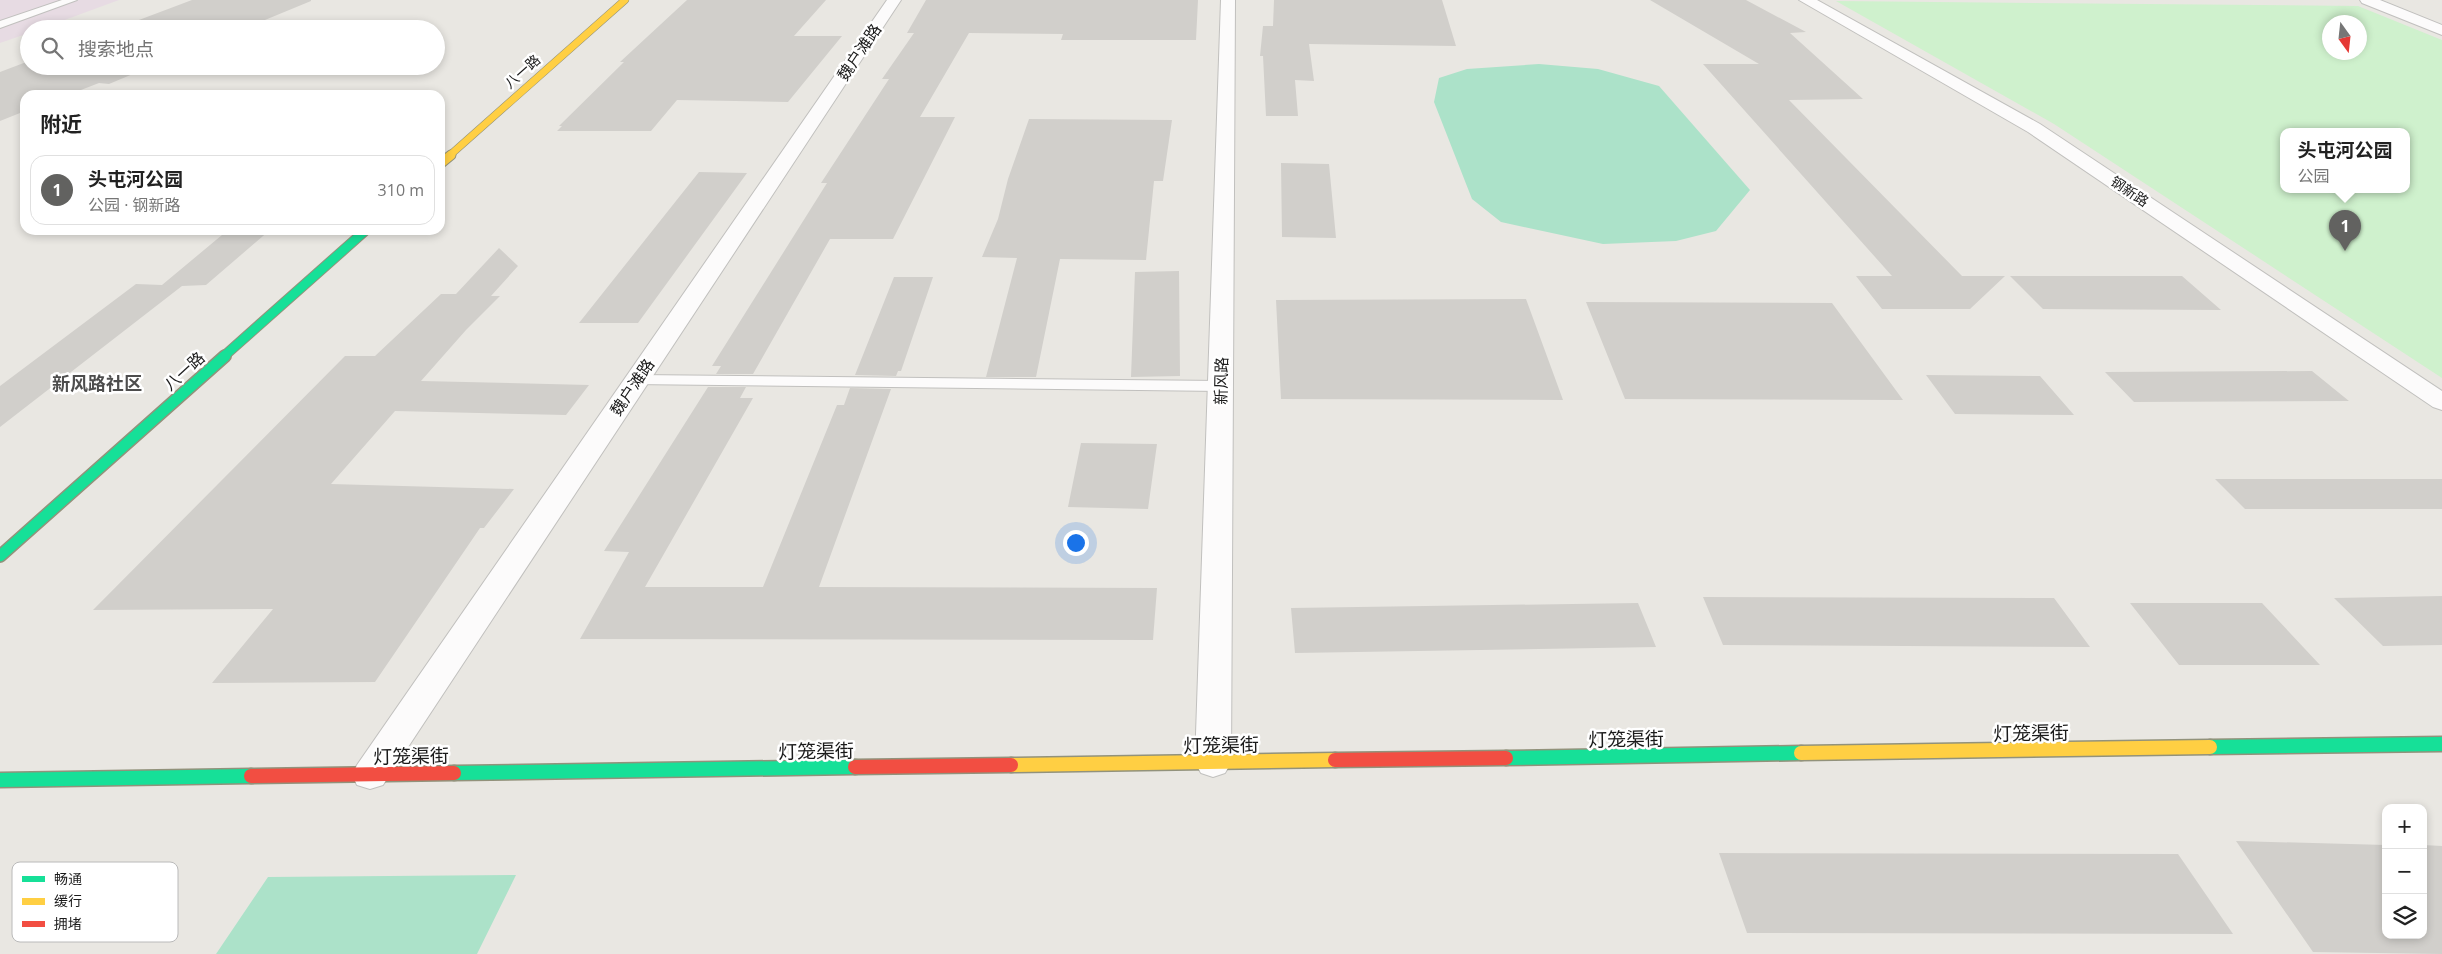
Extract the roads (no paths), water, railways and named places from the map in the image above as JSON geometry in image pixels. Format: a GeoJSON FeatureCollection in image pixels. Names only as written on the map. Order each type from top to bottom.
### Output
{"type":"FeatureCollection","features":[{"type":"Feature","properties":{"kind":"street","name":"八一路"},"geometry":{"type":"LineString","coordinates":[[445,160],[625,0]]}},
{"type":"Feature","properties":{"kind":"street","name":"魏户滩路"},"geometry":{"type":"LineString","coordinates":[[370,775],[894,0]]}},
{"type":"Feature","properties":{"kind":"street","name":"新风路"},"geometry":{"type":"LineString","coordinates":[[1213,762],[1228,0]]}},
{"type":"Feature","properties":{"kind":"street","name":"钢新路"},"geometry":{"type":"LineString","coordinates":[[1806,0],[2034,128],[2442,402]]}},
{"type":"Feature","properties":{"kind":"street"},"geometry":{"type":"LineString","coordinates":[[2367,0],[2442,30]]}},
{"type":"Feature","properties":{"kind":"street","name":"八一路"},"geometry":{"type":"LineString","coordinates":[[0,556],[360,235]]}},
{"type":"Feature","properties":{"kind":"street","name":"灯笼渠街"},"geometry":{"type":"LineString","coordinates":[[0,780],[2442,744]]}},
{"type":"Feature","properties":{"kind":"lane"},"geometry":{"type":"LineString","coordinates":[[0,25],[72,0]]}},
{"type":"Feature","properties":{"kind":"lane"},"geometry":{"type":"LineString","coordinates":[[637,380],[1221,386]]}},
{"type":"Feature","properties":{"kind":"place","name":"头屯河公园"},"geometry":{"type":"Point","coordinates":[2345,251]}},
{"type":"Feature","properties":{"kind":"district","name":"新风路社区"},"geometry":{"type":"Point","coordinates":[97,383]}}]}
